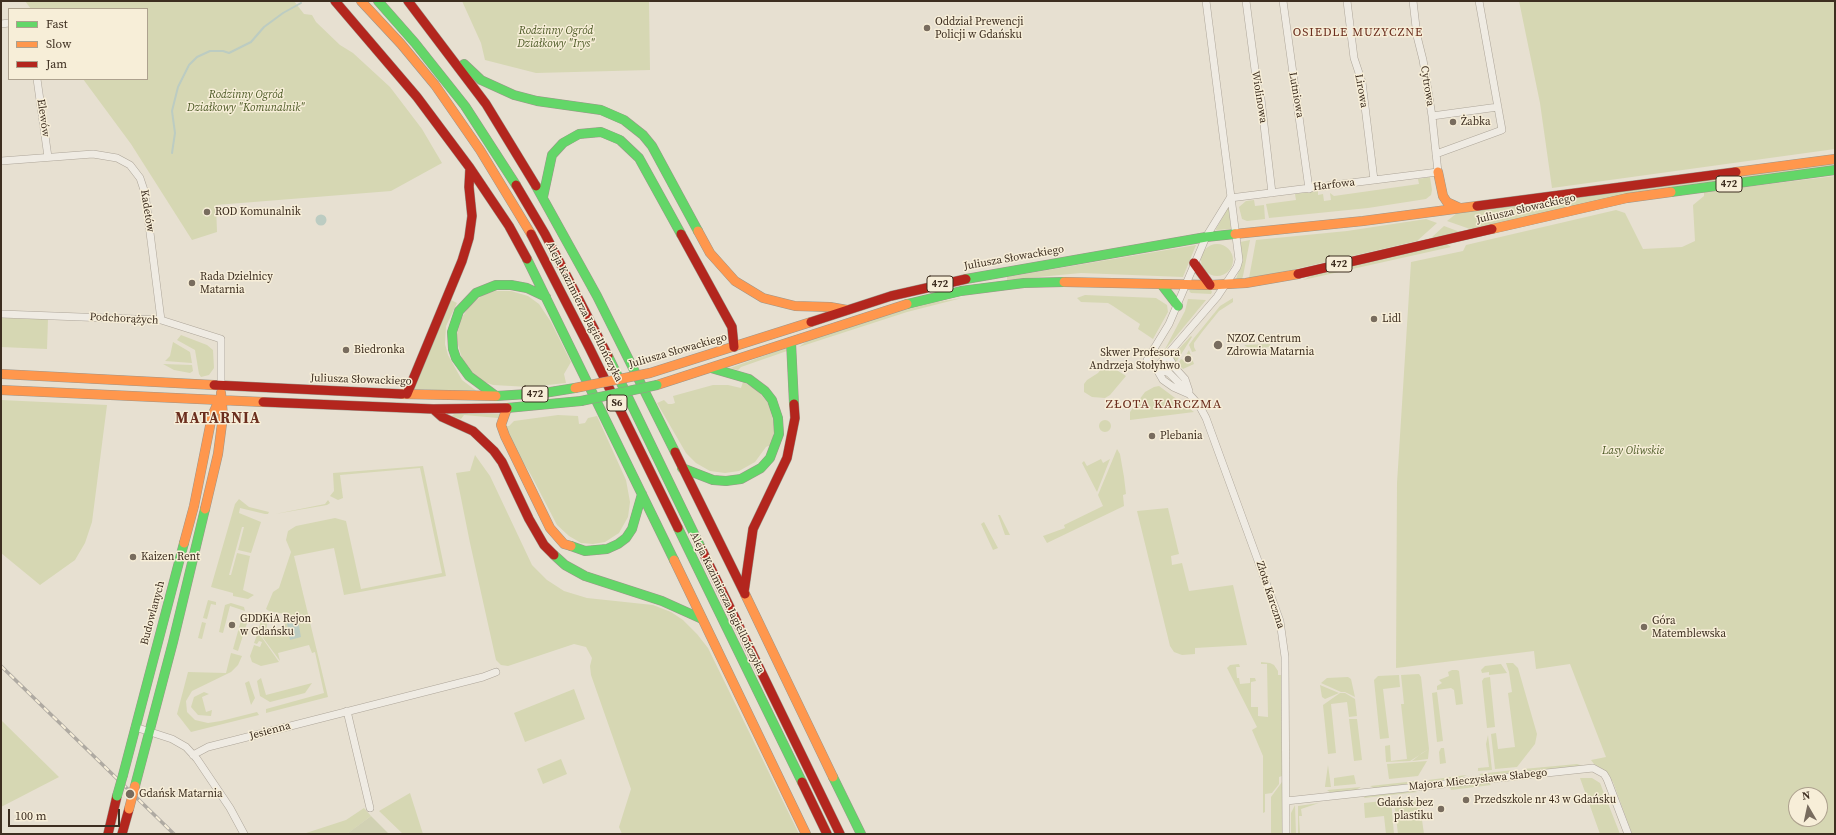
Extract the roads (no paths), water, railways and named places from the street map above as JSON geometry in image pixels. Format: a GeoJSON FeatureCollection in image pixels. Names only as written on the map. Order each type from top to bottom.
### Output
{"type":"FeatureCollection","features":[{"type":"Feature","properties":{"kind":"main road"},"geometry":{"type":"LineString","coordinates":[[335,1],[417,97],[470,168],[509,226],[532,267],[806,834]]}},
{"type":"Feature","properties":{"kind":"main road","name":"Aleja Kazimierza Jagiellończyka"},"geometry":{"type":"LineString","coordinates":[[361,1],[402,44],[435,85],[480,150],[535,241],[589,347],[827,834]]}},
{"type":"Feature","properties":{"kind":"main road","name":"Aleja Kazimierza Jagiellończyka"},"geometry":{"type":"LineString","coordinates":[[378,1],[415,43],[465,106],[503,162],[545,234],[599,339],[840,834]]}},
{"type":"Feature","properties":{"kind":"main road"},"geometry":{"type":"LineString","coordinates":[[408,1],[486,104],[543,197],[597,296],[744,592],[861,834]]}},
{"type":"Feature","properties":{"kind":"main road"},"geometry":{"type":"LineString","coordinates":[[444,47],[450,49],[481,80],[502,91],[537,101],[601,110],[624,120],[643,135],[652,146],[710,253],[735,281],[763,298],[780,303],[795,306],[830,307],[847,310]]}},
{"type":"Feature","properties":{"kind":"main road"},"geometry":{"type":"LineString","coordinates":[[543,197],[552,155],[562,143],[579,134],[592,132],[601,132],[620,140],[639,158],[732,327],[734,347]]}},
{"type":"Feature","properties":{"kind":"main road","name":"Juliusza Słowackiego"},"geometry":{"type":"LineString","coordinates":[[1236,233],[1363,221],[1835,159]]}},
{"type":"Feature","properties":{"kind":"main road"},"geometry":{"type":"LineString","coordinates":[[407,394],[470,238],[472,216],[469,188],[470,168]]}},
{"type":"Feature","properties":{"kind":"main road","name":"Juliusza Słowackiego"},"geometry":{"type":"LineString","coordinates":[[1225,285],[1284,277],[1627,198],[1835,170]]}},
{"type":"Feature","properties":{"kind":"main road"},"geometry":{"type":"LineString","coordinates":[[1438,172],[1443,196],[1447,202],[1460,208]]}},
{"type":"Feature","properties":{"kind":"main road","name":"472"},"geometry":{"type":"LineString","coordinates":[[1206,237],[1236,233]]}},
{"type":"Feature","properties":{"kind":"main road","name":"Juliusza Słowackiego"},"geometry":{"type":"LineString","coordinates":[[1,374],[407,394],[496,396],[544,393],[650,372],[734,347],[847,310],[925,288],[974,277],[1206,237]]}},
{"type":"Feature","properties":{"kind":"main road"},"geometry":{"type":"LineString","coordinates":[[1194,263],[1210,285]]}},
{"type":"Feature","properties":{"kind":"main road","name":"472"},"geometry":{"type":"LineString","coordinates":[[1,390],[220,398],[433,409],[507,408],[582,401],[657,385],[921,300],[984,287],[1024,283],[1077,282],[1225,285]]}},
{"type":"Feature","properties":{"kind":"main road"},"geometry":{"type":"LineString","coordinates":[[1161,284],[1178,306]]}},
{"type":"Feature","properties":{"kind":"main road"},"geometry":{"type":"LineString","coordinates":[[496,396],[469,376],[456,358],[453,349],[452,332],[459,311],[476,293],[496,285],[511,285],[527,288],[546,297]]}},
{"type":"Feature","properties":{"kind":"main road"},"geometry":{"type":"LineString","coordinates":[[744,592],[753,529],[787,458],[792,444],[795,418],[791,342]]}},
{"type":"Feature","properties":{"kind":"main road"},"geometry":{"type":"LineString","coordinates":[[682,468],[713,480],[735,481],[746,477],[761,468],[770,458],[779,434],[778,418],[772,400],[765,392],[749,379],[711,368]]}},
{"type":"Feature","properties":{"kind":"main road","name":"Budowlanych"},"geometry":{"type":"LineString","coordinates":[[122,834],[218,454],[223,416],[220,398],[221,385]]}},
{"type":"Feature","properties":{"kind":"main road","name":"Budowlanych"},"geometry":{"type":"LineString","coordinates":[[108,834],[204,465],[214,411],[220,398]]}},
{"type":"Feature","properties":{"kind":"main road"},"geometry":{"type":"LineString","coordinates":[[507,408],[501,425],[505,436],[550,528],[564,544],[585,551],[607,549],[618,544],[626,538],[632,529],[642,494]]}},
{"type":"Feature","properties":{"kind":"main road"},"geometry":{"type":"LineString","coordinates":[[433,409],[442,416],[473,431],[494,451],[511,480],[544,545],[565,565],[584,576],[662,601],[702,619]]}},
{"type":"Feature","properties":{"kind":"main road"},"geometry":{"type":"LineString","coordinates":[[172,588],[185,589]]}},
{"type":"Feature","properties":{"kind":"street"},"geometry":{"type":"LineString","coordinates":[[1156,368],[1225,285],[1237,267],[1239,260],[1206,1]]}},
{"type":"Feature","properties":{"kind":"street","name":"Wiolinowa"},"geometry":{"type":"LineString","coordinates":[[1246,1],[1257,86],[1261,99],[1272,193]]}},
{"type":"Feature","properties":{"kind":"street","name":"Lutniowa"},"geometry":{"type":"LineString","coordinates":[[1282,1],[1309,189]]}},
{"type":"Feature","properties":{"kind":"street","name":"Lirowa"},"geometry":{"type":"LineString","coordinates":[[1347,1],[1354,58],[1362,82],[1374,180]]}},
{"type":"Feature","properties":{"kind":"street","name":"Cytrowa"},"geometry":{"type":"LineString","coordinates":[[1413,1],[1417,36],[1423,60],[1432,116],[1438,172]]}},
{"type":"Feature","properties":{"kind":"street"},"geometry":{"type":"LineString","coordinates":[[1436,154],[1502,130],[1479,1]]}},
{"type":"Feature","properties":{"kind":"street","name":"Elewów"},"geometry":{"type":"LineString","coordinates":[[37,80],[48,157]]}},
{"type":"Feature","properties":{"kind":"street"},"geometry":{"type":"LineString","coordinates":[[1432,116],[1498,107]]}},
{"type":"Feature","properties":{"kind":"street","name":"Kadetów"},"geometry":{"type":"LineString","coordinates":[[1,161],[93,154],[108,156],[125,161],[135,171],[143,185],[145,193],[161,320]]}},
{"type":"Feature","properties":{"kind":"street","name":"Harfowa"},"geometry":{"type":"LineString","coordinates":[[1230,198],[1438,172]]}},
{"type":"Feature","properties":{"kind":"street"},"geometry":{"type":"LineString","coordinates":[[1191,395],[1172,387],[1163,380],[1156,368],[1147,360],[1158,345],[1178,306],[1194,263],[1206,237],[1230,198]]}},
{"type":"Feature","properties":{"kind":"street","name":"Podchorążych"},"geometry":{"type":"LineString","coordinates":[[1,314],[161,320],[221,339],[221,385]]}},
{"type":"Feature","properties":{"kind":"street","name":"Złota Karczma"},"geometry":{"type":"LineString","coordinates":[[1167,354],[1175,368],[1185,379],[1191,395],[1199,405],[1206,418],[1280,621],[1285,657],[1286,834]]}},
{"type":"Feature","properties":{"kind":"street","name":"Jesienna"},"geometry":{"type":"LineString","coordinates":[[193,755],[208,748],[483,677],[496,672]]}},
{"type":"Feature","properties":{"kind":"street"},"geometry":{"type":"LineString","coordinates":[[347,711],[370,808]]}},
{"type":"Feature","properties":{"kind":"street"},"geometry":{"type":"LineString","coordinates":[[135,727],[172,739],[186,748],[193,755],[230,808],[244,834]]}},
{"type":"Feature","properties":{"kind":"street","name":"Majora Mieczysława Słabego"},"geometry":{"type":"LineString","coordinates":[[1286,800],[1593,768],[1604,774],[1607,779],[1628,834]]}},
{"type":"Feature","properties":{"kind":"waterway"},"geometry":{"type":"LineString","coordinates":[[172,153],[175,133],[172,111],[178,87],[189,65],[197,57],[210,51],[223,51],[229,53],[251,42],[264,27],[283,13],[301,3]]}},
{"type":"Feature","properties":{"kind":"railway"},"geometry":{"type":"LineString","coordinates":[[1,666],[174,834]]}},
{"type":"Feature","properties":{"kind":"place","name":"Oddział Prewencji Policji w Gdańsku"},"geometry":{"type":"Point","coordinates":[927,28]}},
{"type":"Feature","properties":{"kind":"place","name":"Żabka"},"geometry":{"type":"Point","coordinates":[1453,122]}},
{"type":"Feature","properties":{"kind":"place","name":"ROD Komunalnik"},"geometry":{"type":"Point","coordinates":[207,212]}},
{"type":"Feature","properties":{"kind":"place","name":"Rada Dzielnicy Matarnia"},"geometry":{"type":"Point","coordinates":[192,283]}},
{"type":"Feature","properties":{"kind":"place","name":"Lidl"},"geometry":{"type":"Point","coordinates":[1374,319]}},
{"type":"Feature","properties":{"kind":"place","name":"NZOZ Centrum Zdrowia Matarnia"},"geometry":{"type":"Point","coordinates":[1218,345]}},
{"type":"Feature","properties":{"kind":"place","name":"Biedronka"},"geometry":{"type":"Point","coordinates":[346,350]}},
{"type":"Feature","properties":{"kind":"place","name":"Skwer Profesora Andrzeja Stołyhwo"},"geometry":{"type":"Point","coordinates":[1188,359]}},
{"type":"Feature","properties":{"kind":"place","name":"Plebania"},"geometry":{"type":"Point","coordinates":[1152,436]}},
{"type":"Feature","properties":{"kind":"place","name":"Kaizen Rent"},"geometry":{"type":"Point","coordinates":[133,557]}},
{"type":"Feature","properties":{"kind":"place","name":"GDDKiA Rejon w Gdańsku"},"geometry":{"type":"Point","coordinates":[232,625]}},
{"type":"Feature","properties":{"kind":"place","name":"Góra Matemblewska"},"geometry":{"type":"Point","coordinates":[1644,627]}},
{"type":"Feature","properties":{"kind":"place","name":"Gdańsk Matarnia"},"geometry":{"type":"Point","coordinates":[130,794]}},
{"type":"Feature","properties":{"kind":"place","name":"Przedszkole nr 43 w Gdańsku"},"geometry":{"type":"Point","coordinates":[1466,800]}},
{"type":"Feature","properties":{"kind":"place","name":"Gdańsk bez plastiku"},"geometry":{"type":"Point","coordinates":[1441,809]}},
{"type":"Feature","properties":{"kind":"district","name":"OSIEDLE MUZYCZNE"},"geometry":{"type":"Point","coordinates":[1358,33]}},
{"type":"Feature","properties":{"kind":"district","name":"ZŁOTA KARCZMA"},"geometry":{"type":"Point","coordinates":[1164,405]}},
{"type":"Feature","properties":{"kind":"district","name":"MATARNIA"},"geometry":{"type":"Point","coordinates":[218,419]}},
{"type":"Feature","properties":{"kind":"park label","name":"Rodzinny Ogród Działkowy \"Irys\""},"geometry":{"type":"Point","coordinates":[556,37]}},
{"type":"Feature","properties":{"kind":"park label","name":"Rodzinny Ogród Działkowy \"Komunalnik\""},"geometry":{"type":"Point","coordinates":[246,101]}},
{"type":"Feature","properties":{"kind":"park label","name":"Lasy Oliwskie"},"geometry":{"type":"Point","coordinates":[1633,451]}}]}
